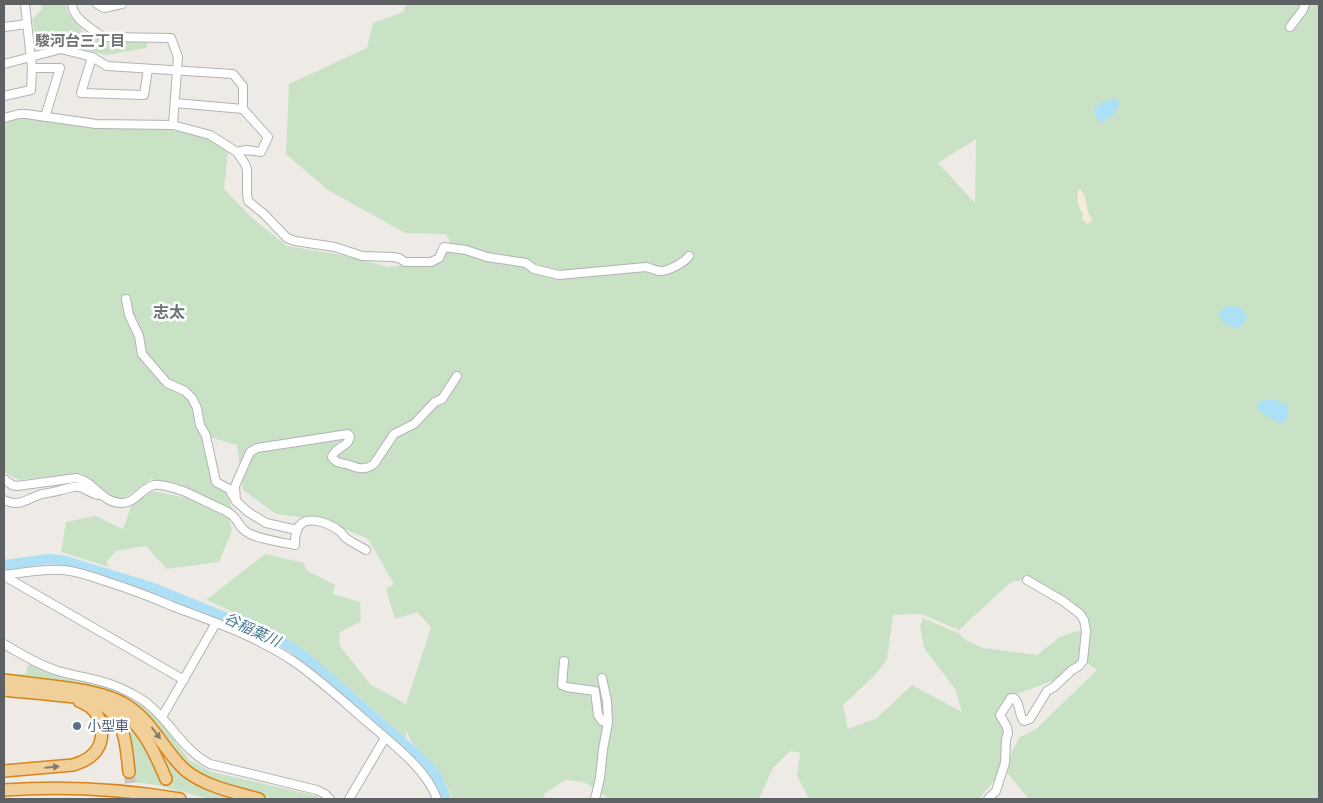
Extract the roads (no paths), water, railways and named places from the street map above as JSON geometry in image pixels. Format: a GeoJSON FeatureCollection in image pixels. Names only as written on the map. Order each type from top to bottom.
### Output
{"type":"FeatureCollection","features":[{"type":"Feature","properties":{"kind":"highway"},"geometry":{"type":"LineString","coordinates":[[5,687],[64,692],[86,691],[110,697],[123,703],[149,723],[178,762],[195,777],[219,788],[259,799]]}},
{"type":"Feature","properties":{"kind":"highway"},"geometry":{"type":"LineString","coordinates":[[86,691],[120,710],[132,720],[150,744],[166,779]]}},
{"type":"Feature","properties":{"kind":"highway"},"geometry":{"type":"LineString","coordinates":[[4,771],[73,765],[83,762],[95,752],[100,744],[101,723],[89,706],[64,692]]}},
{"type":"Feature","properties":{"kind":"highway"},"geometry":{"type":"LineString","coordinates":[[64,692],[100,704],[117,719],[122,731],[129,772]]}},
{"type":"Feature","properties":{"kind":"highway"},"geometry":{"type":"LineString","coordinates":[[4,790],[65,789],[112,791],[180,799]]}},
{"type":"Feature","properties":{"kind":"street"},"geometry":{"type":"LineString","coordinates":[[4,96],[32,90],[32,68],[25,4]]}},
{"type":"Feature","properties":{"kind":"street"},"geometry":{"type":"LineString","coordinates":[[72,4],[73,10],[80,19],[101,36],[171,38],[178,57],[173,125]]}},
{"type":"Feature","properties":{"kind":"street"},"geometry":{"type":"LineString","coordinates":[[97,4],[104,8],[122,4]]}},
{"type":"Feature","properties":{"kind":"street"},"geometry":{"type":"LineString","coordinates":[[1290,27],[1303,10],[1305,4]]}},
{"type":"Feature","properties":{"kind":"street"},"geometry":{"type":"LineString","coordinates":[[4,27],[27,24]]}},
{"type":"Feature","properties":{"kind":"street"},"geometry":{"type":"LineString","coordinates":[[4,64],[61,50],[92,57],[107,66],[233,74],[243,86],[243,109]]}},
{"type":"Feature","properties":{"kind":"street"},"geometry":{"type":"LineString","coordinates":[[92,57],[81,93],[144,95],[148,69]]}},
{"type":"Feature","properties":{"kind":"street"},"geometry":{"type":"LineString","coordinates":[[32,68],[60,68],[45,117]]}},
{"type":"Feature","properties":{"kind":"street"},"geometry":{"type":"LineString","coordinates":[[175,103],[243,109],[268,136],[261,152],[246,150],[237,152]]}},
{"type":"Feature","properties":{"kind":"street"},"geometry":{"type":"LineString","coordinates":[[4,118],[19,114],[96,124],[173,125],[210,135],[237,152],[246,164],[248,201],[264,214],[286,238],[334,247],[362,256],[392,257],[406,262],[431,262],[438,258],[444,247],[466,250],[487,257],[526,262],[534,269],[559,275],[646,267],[660,271],[684,262],[689,256]]}},
{"type":"Feature","properties":{"kind":"street"},"geometry":{"type":"LineString","coordinates":[[126,299],[129,315],[139,336],[142,354],[167,383],[185,391],[192,398],[197,408],[200,425],[206,436],[216,482],[229,489],[236,501],[248,512],[266,523],[297,530]]}},
{"type":"Feature","properties":{"kind":"street"},"geometry":{"type":"LineString","coordinates":[[236,501],[235,486],[238,478],[247,456],[257,448],[348,434],[350,441],[335,451],[332,457],[339,464],[358,468],[369,467],[374,464],[394,434],[414,424],[435,402],[442,399],[457,376]]}},
{"type":"Feature","properties":{"kind":"street"},"geometry":{"type":"LineString","coordinates":[[4,479],[17,486],[76,478],[82,479],[107,499],[123,504],[134,500],[154,485],[162,486],[185,492],[232,515],[244,530],[254,536],[294,546],[297,530],[301,524],[307,521],[317,521],[338,529],[344,537],[366,550]]}},
{"type":"Feature","properties":{"kind":"street"},"geometry":{"type":"LineString","coordinates":[[4,500],[21,503],[41,494],[74,487],[81,487],[96,495],[102,495]]}},
{"type":"Feature","properties":{"kind":"street"},"geometry":{"type":"LineString","coordinates":[[4,576],[49,570],[64,570],[86,575],[135,591],[238,631],[258,641],[294,661],[385,738],[423,774],[437,799]]}},
{"type":"Feature","properties":{"kind":"street"},"geometry":{"type":"LineString","coordinates":[[4,576],[184,680]]}},
{"type":"Feature","properties":{"kind":"street"},"geometry":{"type":"LineString","coordinates":[[988,799],[996,791],[1005,763],[1008,734],[1000,715],[1011,698],[1017,700],[1024,721],[1030,719],[1047,691],[1083,661],[1086,631],[1084,620],[1080,614],[1063,601],[1027,580]]}},
{"type":"Feature","properties":{"kind":"street"},"geometry":{"type":"LineString","coordinates":[[162,717],[216,623]]}},
{"type":"Feature","properties":{"kind":"street"},"geometry":{"type":"LineString","coordinates":[[4,644],[45,666],[111,684],[140,698],[162,717],[192,752],[210,764],[317,790],[326,794],[330,799]]}},
{"type":"Feature","properties":{"kind":"street"},"geometry":{"type":"LineString","coordinates":[[564,661],[562,685],[595,691],[598,715],[602,721],[608,723]]}},
{"type":"Feature","properties":{"kind":"street"},"geometry":{"type":"LineString","coordinates":[[595,799],[608,723],[607,701],[602,678]]}},
{"type":"Feature","properties":{"kind":"street"},"geometry":{"type":"LineString","coordinates":[[349,799],[385,738]]}},
{"type":"Feature","properties":{"kind":"water"},"geometry":{"type":"Polygon","coordinates":[[[1114,99],[1120,101],[1116,111],[1110,117],[1100,122],[1096,116],[1095,108],[1114,99]]]}},
{"type":"Feature","properties":{"kind":"water"},"geometry":{"type":"Polygon","coordinates":[[[1232,305],[1242,309],[1247,319],[1237,329],[1224,323],[1219,318],[1220,311],[1232,305]]]}},
{"type":"Feature","properties":{"kind":"water"},"geometry":{"type":"Polygon","coordinates":[[[1266,400],[1279,401],[1289,408],[1286,421],[1281,424],[1263,414],[1257,407],[1258,402],[1266,400]]]}},
{"type":"Feature","properties":{"kind":"waterway","name":"谷稲葉川"},"geometry":{"type":"LineString","coordinates":[[4,565],[48,559],[62,560],[151,587],[272,636],[294,649],[316,666],[424,761],[436,775],[446,799]]}},
{"type":"Feature","properties":{"kind":"tunnel"},"geometry":{"type":"LineString","coordinates":[[129,772],[131,787],[136,799]]}},
{"type":"Feature","properties":{"kind":"place","name":"小型車"},"geometry":{"type":"Point","coordinates":[77,726]}},
{"type":"Feature","properties":{"kind":"district","name":"駿河台三丁目"},"geometry":{"type":"Point","coordinates":[80,41]}},
{"type":"Feature","properties":{"kind":"district","name":"志太"},"geometry":{"type":"Point","coordinates":[169,312]}}]}
